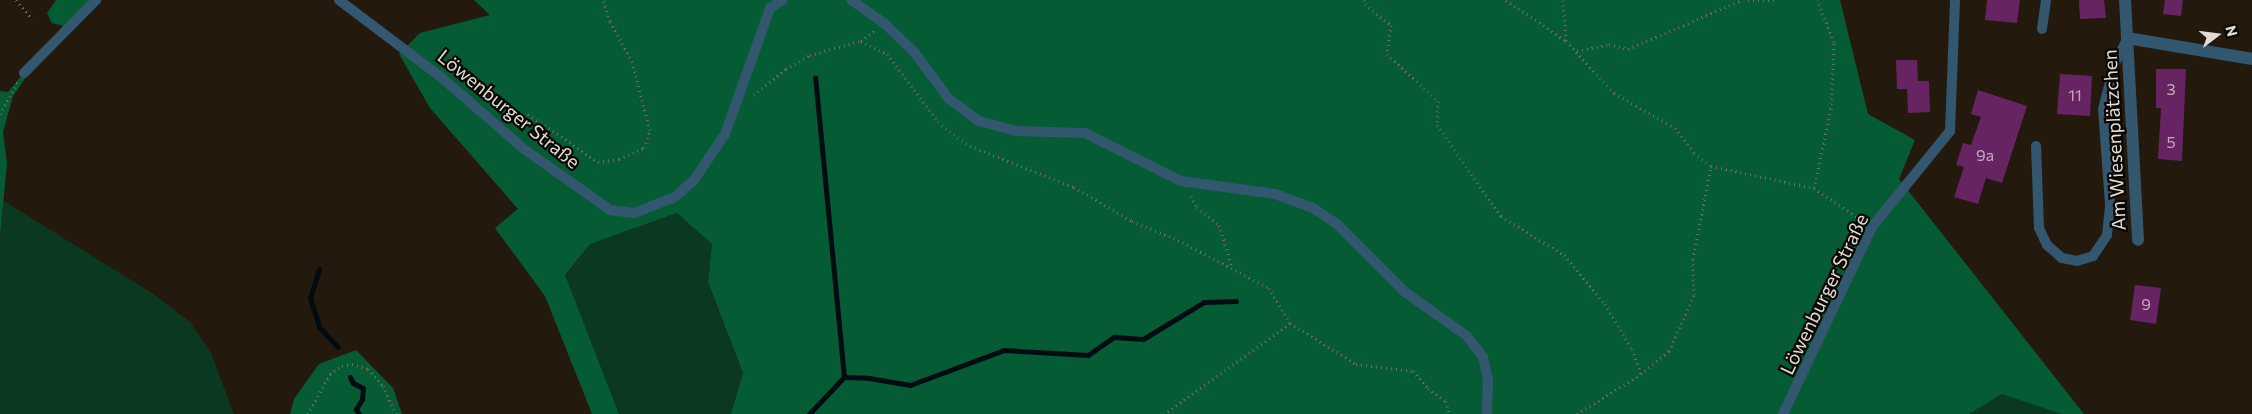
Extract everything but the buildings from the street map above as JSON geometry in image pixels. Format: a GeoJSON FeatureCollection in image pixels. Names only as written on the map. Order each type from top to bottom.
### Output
{"type":"FeatureCollection","features":[{"type":"Feature","properties":{"kind":"street","name":"Am Wiesenplätzchen"},"geometry":{"type":"LineString","coordinates":[[2125,0],[2138,240]]}},
{"type":"Feature","properties":{"kind":"street","name":"Am Wiesenplätzchen"},"geometry":{"type":"LineString","coordinates":[[2127,38],[2252,59]]}},
{"type":"Feature","properties":{"kind":"lane"},"geometry":{"type":"LineString","coordinates":[[24,73],[96,0]]}},
{"type":"Feature","properties":{"kind":"lane","name":"Löwenburger Straße"},"geometry":{"type":"LineString","coordinates":[[339,0],[442,78],[524,149],[610,210],[634,213],[675,197],[694,180],[726,134],[770,8],[783,0]]}},
{"type":"Feature","properties":{"kind":"lane"},"geometry":{"type":"LineString","coordinates":[[851,0],[886,24],[915,53],[948,98],[979,121],[1016,131],[1085,133],[1181,181],[1274,194],[1313,208],[1337,224],[1405,292],[1467,336],[1483,357],[1488,381],[1488,414]]}},
{"type":"Feature","properties":{"kind":"lane","name":"Löwenburger Straße"},"geometry":{"type":"LineString","coordinates":[[1783,414],[1872,227],[1950,131],[1955,0]]}},
{"type":"Feature","properties":{"kind":"lane"},"geometry":{"type":"LineString","coordinates":[[2042,29],[2046,0]]}},
{"type":"Feature","properties":{"kind":"lane"},"geometry":{"type":"LineString","coordinates":[[2036,146],[2039,228],[2047,245],[2062,258],[2077,262],[2093,256],[2107,235],[2110,204],[2103,109],[2115,63],[2127,38]]}},
{"type":"Feature","properties":{"kind":"path"},"geometry":{"type":"LineString","coordinates":[[16,0],[32,19]]}},
{"type":"Feature","properties":{"kind":"path"},"geometry":{"type":"LineString","coordinates":[[499,127],[511,115],[528,114],[598,162],[619,159],[644,148],[650,130],[632,62],[610,21],[603,0]]}},
{"type":"Feature","properties":{"kind":"path"},"geometry":{"type":"LineString","coordinates":[[1364,0],[1365,4],[1392,25],[1387,54],[1438,101],[1437,125],[1502,216],[1564,255],[1605,304],[1632,349],[1641,374]]}},
{"type":"Feature","properties":{"kind":"path"},"geometry":{"type":"LineString","coordinates":[[1506,0],[1566,41],[1614,93],[1675,128],[1694,153],[1711,166],[1814,188],[1872,227]]}},
{"type":"Feature","properties":{"kind":"path"},"geometry":{"type":"LineString","coordinates":[[1563,0],[1566,41]]}},
{"type":"Feature","properties":{"kind":"path"},"geometry":{"type":"LineString","coordinates":[[1576,51],[1609,44],[1628,49],[1742,0]]}},
{"type":"Feature","properties":{"kind":"path"},"geometry":{"type":"LineString","coordinates":[[1748,0],[1774,0]]}},
{"type":"Feature","properties":{"kind":"path"},"geometry":{"type":"LineString","coordinates":[[1814,188],[1831,109],[1834,42],[1817,0]]}},
{"type":"Feature","properties":{"kind":"path"},"geometry":{"type":"LineString","coordinates":[[735,111],[786,69],[810,55],[861,41],[887,54],[938,122],[970,146],[1074,186],[1132,221],[1232,267],[1269,288],[1290,322],[1356,364],[1413,371],[1428,388],[1446,400],[1449,414]]}},
{"type":"Feature","properties":{"kind":"path"},"geometry":{"type":"LineString","coordinates":[[0,114],[24,73]]}},
{"type":"Feature","properties":{"kind":"path"},"geometry":{"type":"LineString","coordinates":[[1576,414],[1641,374],[1669,351],[1694,295],[1693,259],[1711,166]]}},
{"type":"Feature","properties":{"kind":"path"},"geometry":{"type":"LineString","coordinates":[[1181,181],[1198,207],[1219,224],[1232,267]]}},
{"type":"Feature","properties":{"kind":"path"},"geometry":{"type":"LineString","coordinates":[[1165,414],[1290,322]]}},
{"type":"Feature","properties":{"kind":"path"},"geometry":{"type":"LineString","coordinates":[[308,414],[330,374],[342,366],[352,364],[368,369],[383,386],[396,414]]}},
{"type":"Feature","properties":{"kind":"green space"},"geometry":{"type":"Polygon","coordinates":[[[56,0],[100,0],[31,70],[13,96],[3,132],[7,163],[0,237],[0,91],[8,92],[63,26],[52,23],[47,13],[56,0]]]}},
{"type":"Feature","properties":{"kind":"green space"},"geometry":{"type":"Polygon","coordinates":[[[474,0],[1840,0],[1868,114],[1915,140],[1899,179],[2084,414],[2061,414],[2002,394],[1969,414],[731,414],[743,373],[708,282],[712,244],[677,213],[590,244],[565,275],[619,414],[592,414],[545,296],[495,228],[518,209],[430,108],[399,54],[420,33],[490,15],[474,0]]]}},
{"type":"Feature","properties":{"kind":"green space"},"geometry":{"type":"Polygon","coordinates":[[[4,201],[152,293],[190,322],[211,353],[234,414],[0,414],[0,237],[4,201]]]}},
{"type":"Feature","properties":{"kind":"green space"},"geometry":{"type":"Polygon","coordinates":[[[677,213],[712,244],[708,283],[743,373],[731,414],[619,414],[565,276],[590,244],[677,213]]]}},
{"type":"Feature","properties":{"kind":"green space"},"geometry":{"type":"Polygon","coordinates":[[[356,350],[393,388],[402,414],[290,414],[294,399],[319,364],[356,350]]]}},
{"type":"Feature","properties":{"kind":"green space"},"geometry":{"type":"Polygon","coordinates":[[[2002,394],[2061,414],[1969,414],[2002,394]]]}},
{"type":"Feature","properties":{"kind":"waterway"},"geometry":{"type":"LineString","coordinates":[[809,414],[844,377],[815,77]]}},
{"type":"Feature","properties":{"kind":"waterway"},"geometry":{"type":"LineString","coordinates":[[319,269],[310,298],[320,328],[338,347]]}},
{"type":"Feature","properties":{"kind":"waterway"},"geometry":{"type":"LineString","coordinates":[[844,377],[869,378],[910,385],[1004,350],[1088,355],[1114,337],[1143,339],[1204,302],[1236,301]]}},
{"type":"Feature","properties":{"kind":"waterway"},"geometry":{"type":"LineString","coordinates":[[350,377],[353,383],[363,388],[362,399],[356,409],[359,414]]}}]}
